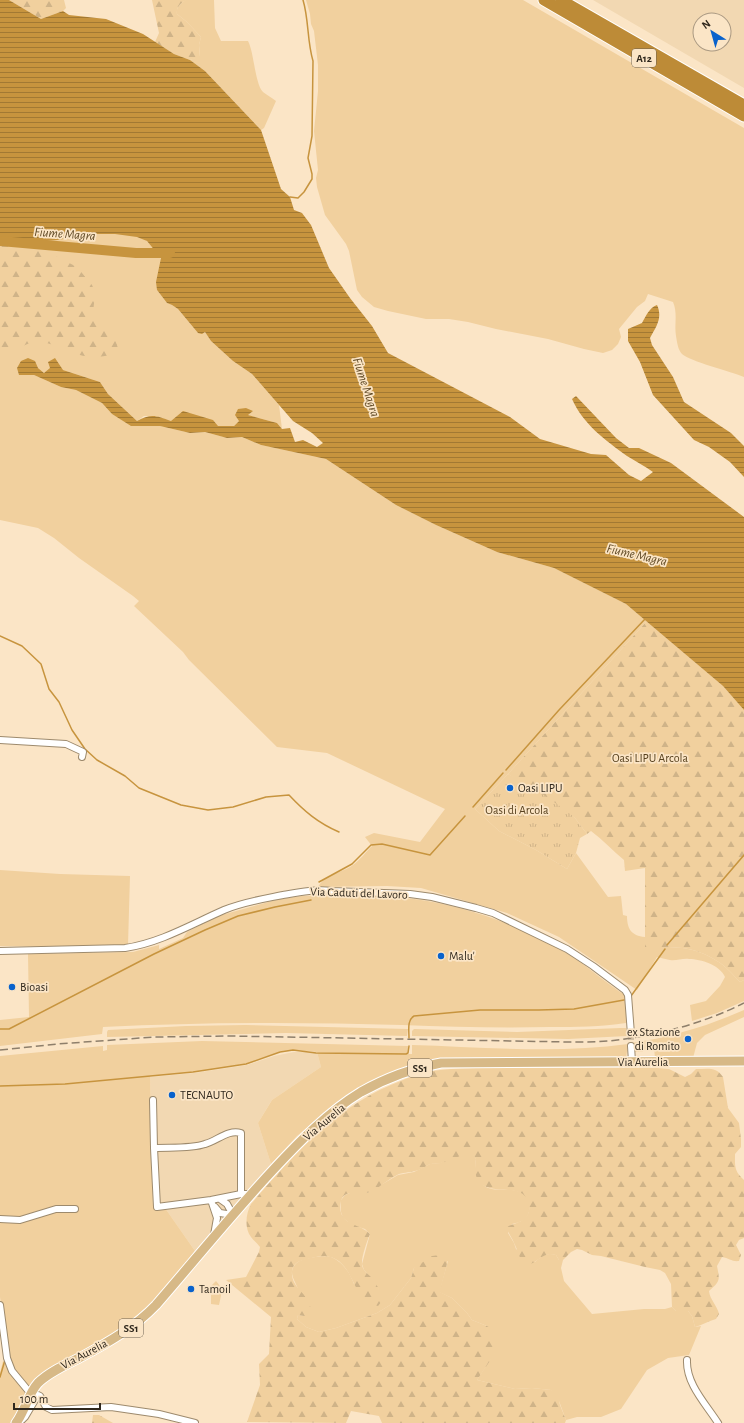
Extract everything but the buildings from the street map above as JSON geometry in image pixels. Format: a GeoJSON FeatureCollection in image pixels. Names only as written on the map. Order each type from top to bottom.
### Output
{"type":"FeatureCollection","features":[{"type":"Feature","properties":{"kind":"highway","name":"A12"},"geometry":{"type":"LineString","coordinates":[[544,0],[744,116]]}},
{"type":"Feature","properties":{"kind":"highway","name":"A12"},"geometry":{"type":"LineString","coordinates":[[561,0],[744,105]]}},
{"type":"Feature","properties":{"kind":"main road","name":"Via Aurelia"},"geometry":{"type":"LineString","coordinates":[[17,1422],[23,1412],[30,1394],[39,1382],[56,1370],[113,1339],[144,1319],[232,1215],[307,1135],[336,1110],[360,1093],[386,1080],[404,1072],[441,1063],[744,1061]]}},
{"type":"Feature","properties":{"kind":"street"},"geometry":{"type":"LineString","coordinates":[[0,740],[66,744],[81,750],[83,752],[82,757]]}},
{"type":"Feature","properties":{"kind":"street","name":"Via Caduti del Lavoro"},"geometry":{"type":"LineString","coordinates":[[0,951],[135,947],[226,909],[254,900],[306,890],[410,894],[432,897],[476,908],[526,928],[567,949],[625,990],[629,998],[631,1034]]}},
{"type":"Feature","properties":{"kind":"street"},"geometry":{"type":"LineString","coordinates":[[631,1046],[632,1062]]}},
{"type":"Feature","properties":{"kind":"street"},"geometry":{"type":"LineString","coordinates":[[153,1100],[157,1207],[211,1200],[241,1194],[252,1194]]}},
{"type":"Feature","properties":{"kind":"street"},"geometry":{"type":"LineString","coordinates":[[154,1148],[205,1145],[236,1131],[241,1133],[241,1194]]}},
{"type":"Feature","properties":{"kind":"street"},"geometry":{"type":"LineString","coordinates":[[220,1198],[226,1204],[232,1215]]}},
{"type":"Feature","properties":{"kind":"street"},"geometry":{"type":"LineString","coordinates":[[211,1200],[220,1213],[232,1215]]}},
{"type":"Feature","properties":{"kind":"street"},"geometry":{"type":"LineString","coordinates":[[211,1200],[216,1218],[214,1237]]}},
{"type":"Feature","properties":{"kind":"street"},"geometry":{"type":"LineString","coordinates":[[0,1219],[20,1220],[56,1209],[75,1209]]}},
{"type":"Feature","properties":{"kind":"street"},"geometry":{"type":"LineString","coordinates":[[0,1305],[7,1358],[12,1371],[30,1394]]}},
{"type":"Feature","properties":{"kind":"street"},"geometry":{"type":"LineString","coordinates":[[687,1360],[689,1377],[698,1394],[718,1423]]}},
{"type":"Feature","properties":{"kind":"street"},"geometry":{"type":"LineString","coordinates":[[17,1422],[25,1418],[37,1398],[40,1396],[46,1407],[52,1410],[111,1407],[159,1414],[195,1423]]}},
{"type":"Feature","properties":{"kind":"shaded area"},"geometry":{"type":"Polygon","coordinates":[[[593,0],[744,0],[744,88],[593,0]]]}},
{"type":"Feature","properties":{"kind":"shaded area"},"geometry":{"type":"Polygon","coordinates":[[[294,1052],[317,1052],[321,1067],[272,1100],[258,1123],[271,1164],[195,1251],[165,1208],[153,1208],[150,1077],[194,1073],[247,1065],[274,1056],[294,1052]]]}},
{"type":"Feature","properties":{"kind":"green space"},"geometry":{"type":"Polygon","coordinates":[[[9,0],[64,0],[66,8],[63,11],[41,19],[9,0]]]}},
{"type":"Feature","properties":{"kind":"green space"},"geometry":{"type":"Polygon","coordinates":[[[152,0],[188,0],[180,5],[177,9],[177,14],[201,37],[199,45],[200,57],[190,60],[174,54],[155,42],[159,33],[152,0]]]}},
{"type":"Feature","properties":{"kind":"green space"},"geometry":{"type":"Polygon","coordinates":[[[186,0],[214,0],[215,28],[221,41],[248,41],[260,88],[263,92],[276,101],[264,128],[261,130],[205,71],[190,60],[200,56],[199,45],[201,37],[177,14],[177,9],[186,0]]]}},
{"type":"Feature","properties":{"kind":"green space"},"geometry":{"type":"Polygon","coordinates":[[[306,0],[523,0],[744,128],[744,377],[702,363],[682,354],[677,341],[673,302],[648,294],[645,301],[637,307],[619,329],[621,337],[618,344],[612,350],[603,353],[548,339],[468,322],[449,319],[426,319],[388,311],[374,307],[362,297],[357,290],[349,251],[346,244],[325,215],[317,187],[316,178],[318,170],[314,131],[318,91],[318,65],[314,31],[306,0]]]}},
{"type":"Feature","properties":{"kind":"green space"},"geometry":{"type":"Polygon","coordinates":[[[94,234],[136,236],[147,241],[155,249],[161,259],[157,290],[167,303],[178,309],[198,333],[205,332],[211,341],[233,361],[252,374],[279,405],[282,429],[277,423],[247,415],[246,408],[239,421],[234,426],[218,426],[171,421],[155,416],[144,416],[137,421],[108,394],[100,382],[63,370],[51,369],[44,373],[38,368],[19,375],[34,375],[61,387],[76,390],[102,403],[112,414],[131,425],[160,426],[190,433],[205,432],[227,438],[242,437],[261,445],[326,459],[396,505],[436,525],[497,552],[554,568],[626,604],[647,621],[475,809],[499,831],[536,850],[567,869],[576,853],[608,897],[621,896],[623,915],[627,916],[629,928],[636,935],[645,937],[645,947],[682,948],[700,952],[708,956],[723,965],[740,982],[744,980],[744,1001],[717,1013],[692,1021],[690,1005],[706,1001],[720,986],[725,977],[719,969],[710,964],[694,959],[670,960],[657,957],[637,990],[559,937],[507,913],[421,888],[387,886],[318,887],[325,879],[349,868],[363,856],[372,846],[365,837],[374,833],[420,842],[445,809],[327,753],[277,747],[189,660],[183,652],[134,606],[139,601],[133,596],[38,528],[0,520],[0,245],[58,240],[94,234]]]}},
{"type":"Feature","properties":{"kind":"green space"},"geometry":{"type":"Polygon","coordinates":[[[30,243],[77,267],[92,285],[95,292],[93,314],[115,338],[119,352],[106,356],[84,356],[52,344],[35,342],[21,347],[0,361],[0,245],[30,243]]]}},
{"type":"Feature","properties":{"kind":"green space","name":"Oasi LIPU Arcola"},"geometry":{"type":"Polygon","coordinates":[[[647,621],[723,686],[744,710],[744,980],[740,982],[720,963],[700,952],[682,948],[645,947],[645,868],[625,871],[624,860],[595,834],[591,831],[587,834],[575,818],[508,774],[647,621]]]}},
{"type":"Feature","properties":{"kind":"green space","name":"Oasi di Arcola"},"geometry":{"type":"Polygon","coordinates":[[[508,774],[531,786],[564,809],[575,818],[587,834],[580,838],[576,853],[567,869],[536,850],[499,831],[475,809],[508,774]]]}},
{"type":"Feature","properties":{"kind":"green space"},"geometry":{"type":"Polygon","coordinates":[[[0,870],[60,874],[130,876],[128,945],[71,947],[0,946],[0,870]]]}},
{"type":"Feature","properties":{"kind":"green space"},"geometry":{"type":"Polygon","coordinates":[[[331,895],[394,897],[434,902],[476,913],[517,928],[555,946],[573,957],[625,995],[628,1005],[626,1023],[588,1026],[513,1027],[290,1023],[140,1025],[103,1027],[102,1034],[0,1046],[0,1020],[29,1017],[28,954],[133,952],[159,945],[159,949],[183,938],[187,932],[218,916],[279,899],[302,896],[331,895]]]}},
{"type":"Feature","properties":{"kind":"green space"},"geometry":{"type":"Polygon","coordinates":[[[744,1010],[744,1017],[705,1035],[697,1043],[693,1058],[655,1058],[654,1047],[648,1047],[648,1050],[643,1050],[643,1052],[634,1052],[632,1043],[661,1038],[689,1030],[744,1010]]]}},
{"type":"Feature","properties":{"kind":"green space"},"geometry":{"type":"Polygon","coordinates":[[[246,1025],[408,1029],[407,1036],[286,1033],[107,1037],[108,1030],[246,1025]]]}},
{"type":"Feature","properties":{"kind":"green space"},"geometry":{"type":"Polygon","coordinates":[[[626,1028],[627,1036],[568,1039],[412,1036],[412,1031],[414,1029],[517,1032],[626,1028]]]}},
{"type":"Feature","properties":{"kind":"green space"},"geometry":{"type":"Polygon","coordinates":[[[202,1041],[408,1046],[408,1053],[406,1054],[412,1054],[412,1045],[574,1049],[628,1044],[626,1058],[469,1058],[430,1060],[408,1067],[343,1100],[326,1112],[297,1136],[271,1164],[258,1123],[272,1100],[321,1067],[317,1052],[293,1050],[281,1051],[251,1063],[193,1072],[150,1076],[153,1208],[165,1208],[195,1251],[160,1296],[132,1324],[38,1378],[28,1388],[10,1363],[0,1297],[0,1056],[103,1046],[103,1051],[107,1050],[107,1045],[202,1041]]]}},
{"type":"Feature","properties":{"kind":"green space"},"geometry":{"type":"Polygon","coordinates":[[[468,1068],[669,1069],[685,1077],[696,1069],[714,1070],[720,1073],[723,1077],[728,1108],[739,1123],[741,1147],[735,1154],[735,1162],[737,1171],[744,1180],[744,1238],[739,1240],[736,1245],[741,1255],[739,1261],[722,1257],[717,1266],[719,1275],[718,1280],[709,1291],[719,1314],[716,1319],[695,1327],[692,1316],[688,1311],[676,1311],[672,1307],[671,1284],[665,1273],[660,1270],[592,1255],[577,1249],[571,1252],[563,1260],[559,1260],[556,1255],[551,1254],[543,1256],[533,1263],[524,1265],[507,1227],[520,1222],[527,1216],[529,1208],[527,1198],[516,1191],[493,1189],[480,1183],[478,1181],[475,1169],[476,1159],[473,1155],[464,1155],[441,1163],[430,1164],[417,1171],[399,1174],[367,1193],[346,1194],[341,1201],[340,1209],[342,1215],[345,1219],[370,1234],[363,1254],[362,1265],[377,1286],[382,1301],[378,1306],[369,1302],[362,1296],[348,1272],[342,1264],[335,1259],[325,1256],[314,1257],[298,1262],[292,1271],[292,1278],[306,1297],[311,1308],[310,1315],[298,1315],[297,1319],[306,1327],[319,1332],[336,1328],[377,1313],[390,1305],[411,1278],[414,1268],[432,1256],[448,1254],[440,1292],[452,1298],[472,1320],[495,1331],[498,1349],[477,1380],[515,1389],[532,1388],[557,1392],[566,1420],[565,1423],[382,1423],[379,1416],[351,1411],[346,1423],[247,1422],[260,1385],[259,1364],[269,1354],[271,1317],[226,1280],[246,1277],[259,1252],[260,1247],[252,1238],[247,1229],[247,1216],[251,1204],[284,1166],[319,1132],[358,1102],[411,1076],[423,1073],[468,1068]]]}},
{"type":"Feature","properties":{"kind":"green space"},"geometry":{"type":"Polygon","coordinates":[[[473,1154],[476,1159],[477,1174],[480,1182],[485,1186],[496,1190],[516,1191],[522,1193],[528,1198],[530,1210],[527,1217],[520,1222],[512,1224],[508,1233],[516,1249],[535,1262],[547,1254],[556,1255],[559,1260],[563,1260],[561,1268],[564,1281],[592,1314],[644,1309],[665,1309],[672,1307],[676,1311],[688,1311],[692,1316],[695,1327],[701,1326],[689,1355],[668,1358],[647,1370],[621,1409],[601,1417],[577,1417],[566,1420],[559,1401],[551,1390],[532,1388],[515,1389],[477,1380],[497,1349],[487,1326],[472,1320],[452,1298],[439,1292],[448,1261],[414,1268],[411,1278],[390,1305],[377,1313],[336,1328],[319,1332],[306,1327],[297,1319],[298,1315],[304,1316],[300,1295],[292,1272],[298,1262],[309,1258],[331,1257],[346,1268],[354,1284],[379,1290],[364,1270],[362,1264],[370,1234],[365,1229],[352,1225],[343,1218],[341,1212],[341,1200],[345,1195],[350,1193],[367,1193],[398,1175],[414,1172],[430,1164],[440,1163],[457,1156],[473,1154]]]}},
{"type":"Feature","properties":{"kind":"green space"},"geometry":{"type":"Polygon","coordinates":[[[216,1281],[221,1289],[219,1305],[211,1304],[211,1294],[208,1289],[216,1281]]]}},
{"type":"Feature","properties":{"kind":"green space"},"geometry":{"type":"Polygon","coordinates":[[[3,1361],[27,1392],[10,1423],[0,1423],[0,1373],[3,1361]]]}},
{"type":"Feature","properties":{"kind":"green space"},"geometry":{"type":"Polygon","coordinates":[[[93,1415],[99,1415],[113,1423],[92,1423],[93,1415]]]}},
{"type":"Feature","properties":{"kind":"water"},"geometry":{"type":"Polygon","coordinates":[[[0,0],[9,0],[41,19],[63,11],[69,15],[106,19],[143,34],[174,54],[190,60],[205,71],[261,130],[281,189],[290,197],[294,210],[302,213],[311,225],[329,268],[372,326],[388,353],[510,417],[540,439],[591,454],[606,455],[629,475],[641,481],[653,472],[627,456],[595,431],[582,416],[572,399],[576,396],[616,438],[629,448],[639,448],[671,463],[744,517],[744,710],[723,686],[626,604],[554,568],[497,552],[436,525],[396,505],[326,459],[261,445],[242,437],[227,438],[205,432],[190,433],[160,426],[131,426],[112,414],[102,403],[76,390],[61,387],[34,375],[19,375],[17,368],[21,361],[28,358],[35,361],[38,368],[44,373],[50,368],[48,362],[55,358],[63,370],[100,382],[108,394],[137,421],[142,418],[154,416],[171,421],[183,411],[213,420],[218,426],[234,426],[239,421],[235,415],[238,409],[246,408],[253,411],[248,415],[277,423],[282,429],[290,428],[295,442],[303,440],[317,447],[323,443],[312,433],[293,421],[252,374],[233,361],[211,341],[205,332],[202,334],[198,333],[178,309],[167,303],[157,290],[156,282],[161,258],[147,241],[137,237],[115,234],[94,234],[58,240],[0,245],[0,0]]]}},
{"type":"Feature","properties":{"kind":"water"},"geometry":{"type":"Polygon","coordinates":[[[657,305],[659,310],[659,318],[650,338],[652,345],[673,377],[684,402],[731,433],[744,446],[744,477],[730,462],[709,447],[694,440],[653,395],[640,362],[628,341],[628,329],[642,323],[650,310],[657,305]]]}},
{"type":"Feature","properties":{"kind":"waterway"},"geometry":{"type":"LineString","coordinates":[[290,197],[298,198],[304,192],[312,179],[308,158],[312,136],[313,61],[303,0]]}},
{"type":"Feature","properties":{"kind":"waterway","name":"Fiume Magra"},"geometry":{"type":"LineString","coordinates":[[0,241],[136,253],[170,253]]}},
{"type":"Feature","properties":{"kind":"waterway"},"geometry":{"type":"LineString","coordinates":[[506,770],[559,710],[645,619]]}},
{"type":"Feature","properties":{"kind":"waterway"},"geometry":{"type":"LineString","coordinates":[[0,636],[22,646],[41,664],[49,689],[59,702],[72,730],[85,749],[97,760],[125,776],[139,788],[181,805],[208,810],[233,807],[266,797],[289,795],[324,825],[339,832]]}},
{"type":"Feature","properties":{"kind":"waterway"},"geometry":{"type":"LineString","coordinates":[[473,807],[503,773]]}},
{"type":"Feature","properties":{"kind":"waterway"},"geometry":{"type":"LineString","coordinates":[[319,882],[352,864],[371,845],[382,844],[430,855],[465,816]]}},
{"type":"Feature","properties":{"kind":"waterway"},"geometry":{"type":"LineString","coordinates":[[667,945],[744,855]]}},
{"type":"Feature","properties":{"kind":"waterway"},"geometry":{"type":"LineString","coordinates":[[0,1029],[9,1029],[154,954],[238,916],[311,900]]}},
{"type":"Feature","properties":{"kind":"waterway"},"geometry":{"type":"LineString","coordinates":[[631,996],[665,949]]}},
{"type":"Feature","properties":{"kind":"waterway"},"geometry":{"type":"LineString","coordinates":[[409,1038],[409,1023],[414,1016],[480,1010],[574,1009],[624,1000]]}},
{"type":"Feature","properties":{"kind":"waterway"},"geometry":{"type":"LineString","coordinates":[[0,1086],[65,1084],[193,1072],[246,1064],[280,1052],[293,1050],[316,1053],[406,1054],[408,1053],[409,1046]]}},
{"type":"Feature","properties":{"kind":"waterway"},"geometry":{"type":"LineString","coordinates":[[0,1377],[5,1360]]}},
{"type":"Feature","properties":{"kind":"tunnel"},"geometry":{"type":"LineString","coordinates":[[631,1034],[631,1046]]}},
{"type":"Feature","properties":{"kind":"railway"},"geometry":{"type":"LineString","coordinates":[[0,1050],[57,1044],[155,1037],[230,1036],[570,1042],[604,1041],[627,1039],[678,1028],[712,1017],[744,1003]]}},
{"type":"Feature","properties":{"kind":"place","name":"Oasi LIPU"},"geometry":{"type":"Point","coordinates":[510,788]}},
{"type":"Feature","properties":{"kind":"place","name":"Malu'"},"geometry":{"type":"Point","coordinates":[441,956]}},
{"type":"Feature","properties":{"kind":"place","name":"Bioasi"},"geometry":{"type":"Point","coordinates":[12,987]}},
{"type":"Feature","properties":{"kind":"place","name":"ex Stazione di Romito"},"geometry":{"type":"Point","coordinates":[688,1039]}},
{"type":"Feature","properties":{"kind":"place","name":"TECNAUTO"},"geometry":{"type":"Point","coordinates":[172,1095]}},
{"type":"Feature","properties":{"kind":"place","name":"Tamoil"},"geometry":{"type":"Point","coordinates":[191,1289]}}]}
